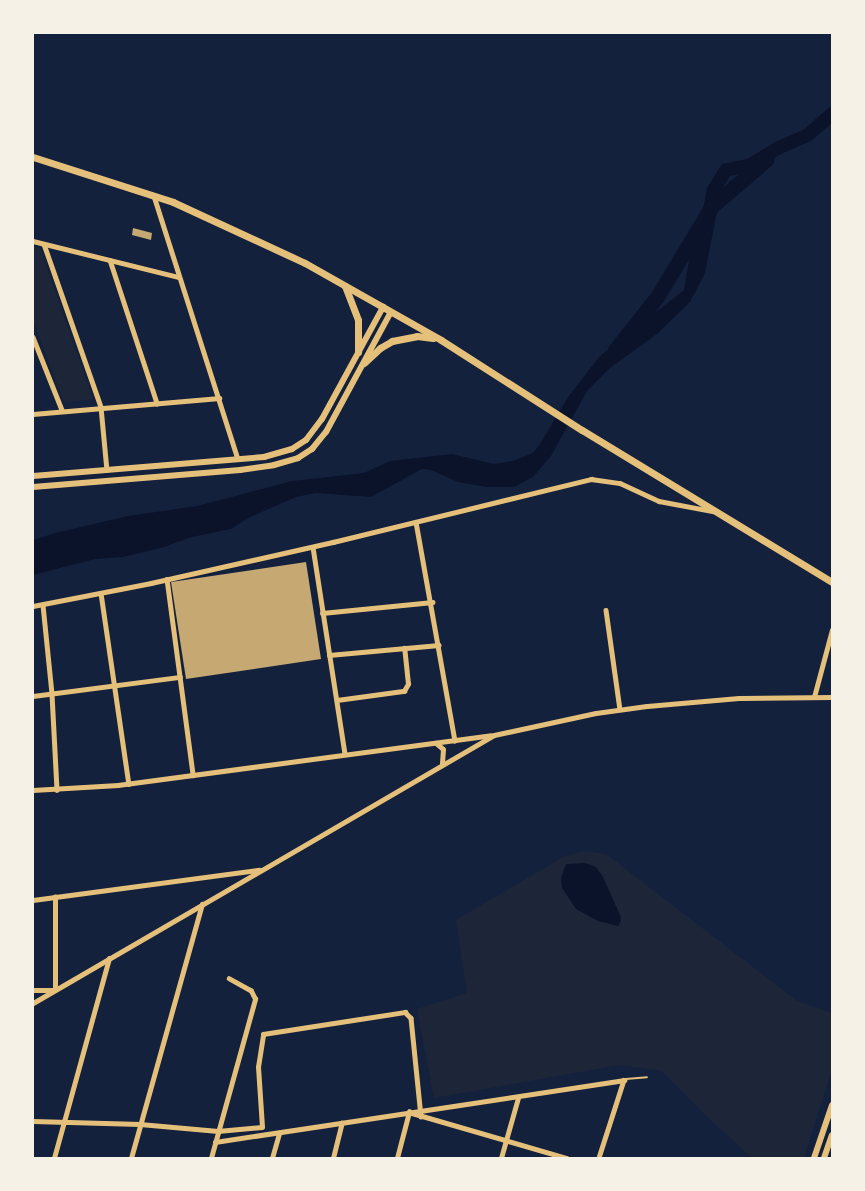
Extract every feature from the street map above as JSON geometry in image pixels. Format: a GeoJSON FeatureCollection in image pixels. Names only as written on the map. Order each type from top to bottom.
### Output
{"type":"FeatureCollection","features":[{"type":"Feature","properties":{"kind":"main road"},"geometry":{"type":"LineString","coordinates":[[33,157],[154,195],[251,236],[343,284],[441,340],[582,430],[832,582]]}},
{"type":"Feature","properties":{"kind":"main road"},"geometry":{"type":"LineString","coordinates":[[343,284],[356,310],[358,352]]}},
{"type":"Feature","properties":{"kind":"main road"},"geometry":{"type":"LineString","coordinates":[[33,476],[238,459],[274,455],[290,450],[306,440],[322,419],[383,307]]}},
{"type":"Feature","properties":{"kind":"main road"},"geometry":{"type":"LineString","coordinates":[[33,487],[264,467],[293,460],[312,449],[333,421],[392,312]]}},
{"type":"Feature","properties":{"kind":"main road"},"geometry":{"type":"LineString","coordinates":[[364,363],[380,348],[392,341],[417,336],[441,340]]}},
{"type":"Feature","properties":{"kind":"main road"},"geometry":{"type":"LineString","coordinates":[[290,450],[293,460]]}},
{"type":"Feature","properties":{"kind":"main road"},"geometry":{"type":"LineString","coordinates":[[116,469],[117,479]]}},
{"type":"Feature","properties":{"kind":"main road"},"geometry":{"type":"LineString","coordinates":[[813,1158],[832,1105]]}},
{"type":"Feature","properties":{"kind":"main road"},"geometry":{"type":"LineString","coordinates":[[824,1158],[832,1135]]}},
{"type":"Feature","properties":{"kind":"street"},"geometry":{"type":"LineString","coordinates":[[154,195],[178,277],[238,459]]}},
{"type":"Feature","properties":{"kind":"street"},"geometry":{"type":"LineString","coordinates":[[33,240],[178,277]]}},
{"type":"Feature","properties":{"kind":"street"},"geometry":{"type":"LineString","coordinates":[[44,244],[101,407],[107,470]]}},
{"type":"Feature","properties":{"kind":"street"},"geometry":{"type":"LineString","coordinates":[[110,260],[157,403]]}},
{"type":"Feature","properties":{"kind":"street"},"geometry":{"type":"LineString","coordinates":[[33,337],[62,410]]}},
{"type":"Feature","properties":{"kind":"street"},"geometry":{"type":"LineString","coordinates":[[33,414],[219,398]]}},
{"type":"Feature","properties":{"kind":"street"},"geometry":{"type":"LineString","coordinates":[[33,606],[313,547],[591,479],[620,483],[659,501],[717,511]]}},
{"type":"Feature","properties":{"kind":"street"},"geometry":{"type":"LineString","coordinates":[[416,522],[455,741]]}},
{"type":"Feature","properties":{"kind":"street"},"geometry":{"type":"LineString","coordinates":[[313,547],[345,753]]}},
{"type":"Feature","properties":{"kind":"street"},"geometry":{"type":"LineString","coordinates":[[167,579],[193,775]]}},
{"type":"Feature","properties":{"kind":"street"},"geometry":{"type":"LineString","coordinates":[[102,593],[129,784]]}},
{"type":"Feature","properties":{"kind":"street"},"geometry":{"type":"LineString","coordinates":[[322,613],[432,602]]}},
{"type":"Feature","properties":{"kind":"street"},"geometry":{"type":"LineString","coordinates":[[43,605],[52,694],[57,790]]}},
{"type":"Feature","properties":{"kind":"street"},"geometry":{"type":"LineString","coordinates":[[606,610],[620,709]]}},
{"type":"Feature","properties":{"kind":"street"},"geometry":{"type":"LineString","coordinates":[[814,697],[832,630]]}},
{"type":"Feature","properties":{"kind":"street"},"geometry":{"type":"LineString","coordinates":[[329,655],[439,645]]}},
{"type":"Feature","properties":{"kind":"street"},"geometry":{"type":"LineString","coordinates":[[337,700],[404,691],[408,684],[404,648]]}},
{"type":"Feature","properties":{"kind":"street"},"geometry":{"type":"LineString","coordinates":[[33,696],[180,677]]}},
{"type":"Feature","properties":{"kind":"street"},"geometry":{"type":"LineString","coordinates":[[33,790],[129,784],[345,753],[455,741],[620,709],[739,698],[832,697]]}},
{"type":"Feature","properties":{"kind":"street"},"geometry":{"type":"LineString","coordinates":[[33,1003],[494,735]]}},
{"type":"Feature","properties":{"kind":"street"},"geometry":{"type":"LineString","coordinates":[[436,743],[442,746],[444,752],[441,765]]}},
{"type":"Feature","properties":{"kind":"street"},"geometry":{"type":"LineString","coordinates":[[33,900],[261,870]]}},
{"type":"Feature","properties":{"kind":"street"},"geometry":{"type":"LineString","coordinates":[[55,897],[55,990]]}},
{"type":"Feature","properties":{"kind":"street"},"geometry":{"type":"LineString","coordinates":[[131,1158],[202,904]]}},
{"type":"Feature","properties":{"kind":"street"},"geometry":{"type":"LineString","coordinates":[[54,1158],[109,958]]}},
{"type":"Feature","properties":{"kind":"street"},"geometry":{"type":"LineString","coordinates":[[211,1158],[255,999],[251,990],[229,979]]}},
{"type":"Feature","properties":{"kind":"street"},"geometry":{"type":"LineString","coordinates":[[33,990],[55,990]]}},
{"type":"Feature","properties":{"kind":"street"},"geometry":{"type":"LineString","coordinates":[[33,1121],[140,1124],[218,1131],[264,1126],[258,1067],[263,1034],[405,1012],[411,1018],[422,1113]]}},
{"type":"Feature","properties":{"kind":"street"},"geometry":{"type":"LineString","coordinates":[[215,1142],[410,1112],[422,1113],[624,1080],[599,1158]]}},
{"type":"Feature","properties":{"kind":"street"},"geometry":{"type":"LineString","coordinates":[[501,1158],[518,1098]]}},
{"type":"Feature","properties":{"kind":"street"},"geometry":{"type":"LineString","coordinates":[[397,1158],[410,1112]]}},
{"type":"Feature","properties":{"kind":"street"},"geometry":{"type":"LineString","coordinates":[[422,1113],[506,1142],[567,1158]]}},
{"type":"Feature","properties":{"kind":"street"},"geometry":{"type":"LineString","coordinates":[[333,1158],[342,1123]]}},
{"type":"Feature","properties":{"kind":"street"},"geometry":{"type":"LineString","coordinates":[[272,1158],[279,1133]]}},
{"type":"Feature","properties":{"kind":"lane"},"geometry":{"type":"LineString","coordinates":[[624,1080],[647,1077]]}},
{"type":"Feature","properties":{"kind":"shaded area"},"geometry":{"type":"Polygon","coordinates":[[[832,105],[832,123],[811,141],[781,154],[751,172],[730,176],[721,191],[705,273],[690,302],[657,334],[610,368],[587,391],[551,456],[533,477],[514,487],[486,487],[458,482],[431,470],[422,469],[371,497],[316,493],[296,497],[248,518],[231,529],[192,537],[161,548],[123,557],[95,559],[33,575],[33,540],[59,532],[128,516],[197,506],[292,481],[364,473],[390,461],[452,454],[494,464],[513,461],[533,453],[568,397],[600,356],[684,290],[694,232],[703,209],[707,188],[722,164],[747,159],[775,142],[803,130],[832,105]]]}},
{"type":"Feature","properties":{"kind":"shaded area"},"geometry":{"type":"Polygon","coordinates":[[[33,246],[40,248],[93,399],[64,402],[33,321],[33,246]]]}},
{"type":"Feature","properties":{"kind":"shaded area"},"geometry":{"type":"Polygon","coordinates":[[[584,851],[606,854],[797,1001],[832,1013],[832,1069],[804,1158],[752,1158],[662,1071],[620,1065],[434,1098],[417,1009],[467,993],[456,920],[563,857],[584,851]]]}},
{"type":"Feature","properties":{"kind":"shaded area"},"geometry":{"type":"Polygon","coordinates":[[[585,863],[596,867],[603,877],[620,915],[621,921],[618,926],[598,921],[576,909],[562,888],[561,878],[566,864],[585,863]]]}},
{"type":"Feature","properties":{"kind":"building"},"geometry":{"type":"Polygon","coordinates":[[[133,228],[152,233],[151,240],[132,235],[133,228]]]}},
{"type":"Feature","properties":{"kind":"building"},"geometry":{"type":"Polygon","coordinates":[[[306,562],[321,659],[186,679],[171,582],[306,562]]]}},
{"type":"Feature","properties":{"kind":"waterway"},"geometry":{"type":"LineString","coordinates":[[615,350],[657,297],[712,206],[767,159]]}}]}
